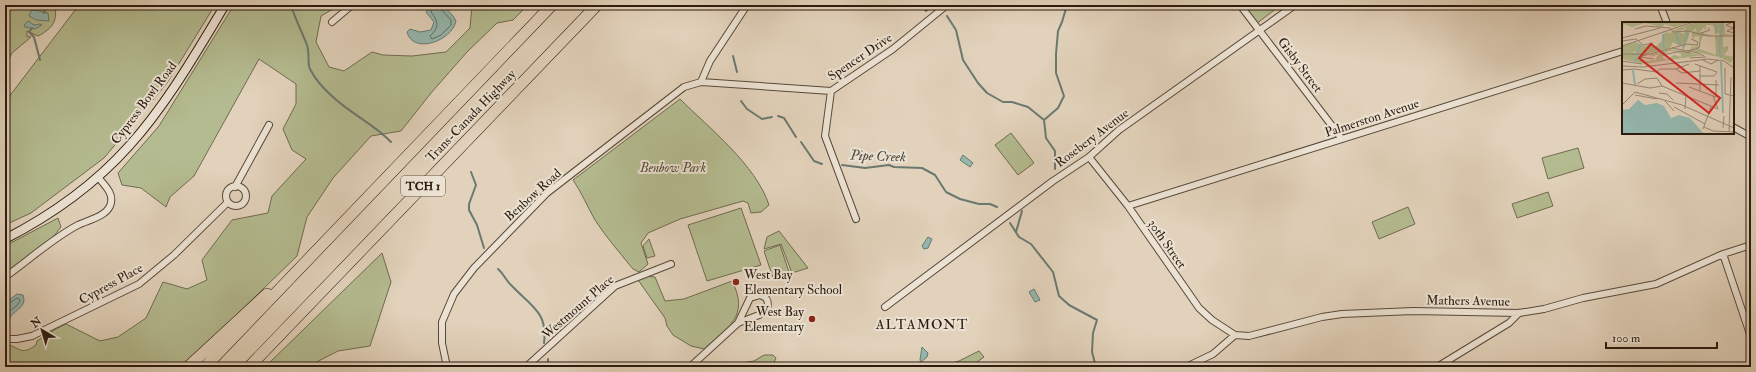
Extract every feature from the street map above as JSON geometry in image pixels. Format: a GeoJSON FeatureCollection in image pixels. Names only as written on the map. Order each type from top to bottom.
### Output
{"type":"FeatureCollection","features":[{"type":"Feature","properties":{"kind":"highway","name":"Trans-Canada Highway"},"geometry":{"type":"LineString","coordinates":[[205,367],[552,5]]}},
{"type":"Feature","properties":{"kind":"highway","name":"Trans-Canada Highway"},"geometry":{"type":"LineString","coordinates":[[249,367],[597,5]]}},
{"type":"Feature","properties":{"kind":"highway"},"geometry":{"type":"LineString","coordinates":[[188,367],[252,306],[314,253]]}},
{"type":"Feature","properties":{"kind":"street","name":"Cypress Bowl Road"},"geometry":{"type":"LineString","coordinates":[[5,239],[50,214],[98,177],[130,145],[159,107],[225,5]]}},
{"type":"Feature","properties":{"kind":"street"},"geometry":{"type":"LineString","coordinates":[[332,22],[352,5]]}},
{"type":"Feature","properties":{"kind":"street"},"geometry":{"type":"LineString","coordinates":[[701,82],[710,61],[748,5]]}},
{"type":"Feature","properties":{"kind":"street","name":"Spencer Drive"},"geometry":{"type":"LineString","coordinates":[[701,82],[830,90],[893,49],[947,5]]}},
{"type":"Feature","properties":{"kind":"street","name":"Gisby Street"},"geometry":{"type":"LineString","coordinates":[[1240,5],[1342,139]]}},
{"type":"Feature","properties":{"kind":"street","name":"Rosebery Avenue"},"geometry":{"type":"LineString","coordinates":[[885,307],[1053,181],[1089,157],[1119,130],[1261,31],[1295,5]]}},
{"type":"Feature","properties":{"kind":"street"},"geometry":{"type":"LineString","coordinates":[[1660,5],[1667,22]]}},
{"type":"Feature","properties":{"kind":"street","name":"Palmerston Avenue"},"geometry":{"type":"LineString","coordinates":[[1128,206],[1622,53]]}},
{"type":"Feature","properties":{"kind":"street","name":"Benbow Road"},"geometry":{"type":"LineString","coordinates":[[446,367],[442,343],[442,322],[454,294],[474,268],[547,193],[684,87],[701,82]]}},
{"type":"Feature","properties":{"kind":"street"},"geometry":{"type":"LineString","coordinates":[[830,90],[825,136],[856,219]]}},
{"type":"Feature","properties":{"kind":"street","name":"Cypress Place"},"geometry":{"type":"LineString","coordinates":[[5,339],[17,339],[32,336],[139,284],[174,255],[228,202],[228,192],[235,187],[269,125]]}},
{"type":"Feature","properties":{"kind":"street"},"geometry":{"type":"LineString","coordinates":[[1734,128],[1751,137]]}},
{"type":"Feature","properties":{"kind":"street","name":"30th Street"},"geometry":{"type":"LineString","coordinates":[[1089,157],[1128,206],[1199,308],[1212,320],[1235,335]]}},
{"type":"Feature","properties":{"kind":"street"},"geometry":{"type":"LineString","coordinates":[[5,277],[69,230],[100,215],[108,209],[111,201],[111,195],[98,177]]}},
{"type":"Feature","properties":{"kind":"street"},"geometry":{"type":"LineString","coordinates":[[228,202],[237,206],[242,204],[246,199],[246,194],[243,189],[235,187]]}},
{"type":"Feature","properties":{"kind":"street","name":"Mathers Avenue"},"geometry":{"type":"LineString","coordinates":[[1235,335],[1250,336],[1322,317],[1342,314],[1413,311],[1519,313],[1544,309],[1583,298],[1656,284],[1723,254],[1751,246]]}},
{"type":"Feature","properties":{"kind":"street"},"geometry":{"type":"LineString","coordinates":[[1723,254],[1751,337]]}},
{"type":"Feature","properties":{"kind":"street","name":"Westmount Place"},"geometry":{"type":"LineString","coordinates":[[526,367],[615,286],[626,280],[671,264]]}},
{"type":"Feature","properties":{"kind":"street"},"geometry":{"type":"LineString","coordinates":[[690,367],[738,323],[764,312],[768,305],[766,298],[760,295],[750,298],[738,323]]}},
{"type":"Feature","properties":{"kind":"street"},"geometry":{"type":"LineString","coordinates":[[1437,367],[1509,323],[1519,313]]}},
{"type":"Feature","properties":{"kind":"street"},"geometry":{"type":"LineString","coordinates":[[1186,367],[1213,354],[1235,335]]}},
{"type":"Feature","properties":{"kind":"green space"},"geometry":{"type":"Polygon","coordinates":[[[10,5],[54,5],[56,15],[51,27],[38,36],[27,31],[27,37],[31,37],[12,53],[5,67],[5,12],[10,5]]]}},
{"type":"Feature","properties":{"kind":"green space"},"geometry":{"type":"Polygon","coordinates":[[[79,5],[215,5],[167,83],[104,158],[31,213],[5,225],[5,102],[79,5]]]}},
{"type":"Feature","properties":{"kind":"green space"},"geometry":{"type":"Polygon","coordinates":[[[234,5],[340,5],[321,16],[316,42],[329,67],[344,71],[372,52],[383,55],[412,56],[446,52],[470,28],[472,5],[528,5],[513,20],[497,23],[467,52],[431,93],[401,131],[371,136],[333,178],[307,217],[297,256],[183,367],[5,367],[5,344],[20,350],[26,350],[36,345],[37,341],[66,324],[100,341],[118,337],[146,318],[163,282],[187,289],[207,280],[202,260],[232,220],[268,213],[272,196],[306,159],[292,150],[283,129],[296,104],[296,84],[259,59],[194,176],[170,197],[166,207],[141,188],[122,185],[118,173],[159,126],[234,5]]]}},
{"type":"Feature","properties":{"kind":"green space"},"geometry":{"type":"Polygon","coordinates":[[[1240,5],[1281,5],[1256,24],[1240,5]]]}},
{"type":"Feature","properties":{"kind":"green space","name":"Benbow Park"},"geometry":{"type":"Polygon","coordinates":[[[680,99],[743,162],[763,190],[769,205],[761,212],[751,213],[748,203],[743,201],[680,219],[648,233],[641,243],[648,264],[639,272],[633,269],[599,226],[573,180],[680,99]]]}},
{"type":"Feature","properties":{"kind":"green space"},"geometry":{"type":"Polygon","coordinates":[[[1011,133],[1034,163],[1018,175],[995,145],[1011,133]]]}},
{"type":"Feature","properties":{"kind":"green space"},"geometry":{"type":"Polygon","coordinates":[[[1578,148],[1584,168],[1548,179],[1542,158],[1578,148]]]}},
{"type":"Feature","properties":{"kind":"green space"},"geometry":{"type":"Polygon","coordinates":[[[1548,192],[1553,206],[1517,218],[1512,204],[1548,192]]]}},
{"type":"Feature","properties":{"kind":"green space"},"geometry":{"type":"Polygon","coordinates":[[[1408,207],[1415,224],[1379,239],[1372,222],[1408,207]]]}},
{"type":"Feature","properties":{"kind":"green space"},"geometry":{"type":"Polygon","coordinates":[[[741,208],[761,265],[707,281],[688,225],[741,208]]]}},
{"type":"Feature","properties":{"kind":"green space"},"geometry":{"type":"Polygon","coordinates":[[[58,218],[61,227],[53,237],[5,273],[5,246],[58,218]]]}},
{"type":"Feature","properties":{"kind":"green space"},"geometry":{"type":"Polygon","coordinates":[[[779,231],[808,268],[792,273],[781,244],[764,249],[767,237],[779,231]]]}},
{"type":"Feature","properties":{"kind":"green space"},"geometry":{"type":"Polygon","coordinates":[[[649,239],[655,256],[647,258],[643,246],[649,239]]]}},
{"type":"Feature","properties":{"kind":"green space"},"geometry":{"type":"Polygon","coordinates":[[[780,245],[789,272],[773,278],[764,251],[780,245]]]}},
{"type":"Feature","properties":{"kind":"green space"},"geometry":{"type":"Polygon","coordinates":[[[382,253],[391,282],[370,346],[338,351],[307,367],[265,367],[382,253]]]}},
{"type":"Feature","properties":{"kind":"green space"},"geometry":{"type":"Polygon","coordinates":[[[644,276],[655,277],[665,301],[684,299],[732,281],[739,303],[734,320],[704,349],[691,346],[673,335],[667,326],[665,318],[638,280],[644,276]]]}},
{"type":"Feature","properties":{"kind":"green space"},"geometry":{"type":"Polygon","coordinates":[[[979,351],[984,357],[970,367],[938,367],[959,361],[979,351]]]}},
{"type":"Feature","properties":{"kind":"green space"},"geometry":{"type":"Polygon","coordinates":[[[764,355],[773,355],[776,358],[772,367],[716,367],[754,361],[764,355]]]}},
{"type":"Feature","properties":{"kind":"water"},"geometry":{"type":"Polygon","coordinates":[[[429,5],[443,5],[456,21],[448,34],[440,39],[432,43],[417,43],[411,39],[407,32],[410,29],[420,32],[431,30],[434,22],[426,12],[429,5]]]}},
{"type":"Feature","properties":{"kind":"water"},"geometry":{"type":"Polygon","coordinates":[[[34,10],[48,13],[49,21],[36,20],[29,16],[31,11],[34,10]]]}},
{"type":"Feature","properties":{"kind":"water"},"geometry":{"type":"Polygon","coordinates":[[[28,21],[34,25],[42,25],[35,29],[25,27],[24,25],[28,21]]]}},
{"type":"Feature","properties":{"kind":"water"},"geometry":{"type":"Polygon","coordinates":[[[963,155],[973,163],[970,167],[960,160],[963,155]]]}},
{"type":"Feature","properties":{"kind":"water"},"geometry":{"type":"Polygon","coordinates":[[[928,237],[932,239],[928,248],[924,249],[922,246],[928,237]]]}},
{"type":"Feature","properties":{"kind":"water"},"geometry":{"type":"Polygon","coordinates":[[[1034,289],[1040,300],[1035,302],[1029,292],[1034,289]]]}},
{"type":"Feature","properties":{"kind":"water"},"geometry":{"type":"Polygon","coordinates":[[[17,294],[23,295],[23,303],[10,317],[9,321],[5,323],[5,303],[17,294]]]}},
{"type":"Feature","properties":{"kind":"water"},"geometry":{"type":"Polygon","coordinates":[[[922,347],[928,353],[927,357],[921,362],[920,360],[922,347]]]}},
{"type":"Feature","properties":{"kind":"waterway"},"geometry":{"type":"LineString","coordinates":[[44,13],[46,5]]}},
{"type":"Feature","properties":{"kind":"waterway"},"geometry":{"type":"LineString","coordinates":[[291,5],[307,45],[309,67],[320,84],[347,109],[377,130],[391,142]]}},
{"type":"Feature","properties":{"kind":"waterway"},"geometry":{"type":"LineString","coordinates":[[921,5],[926,11],[934,5]]}},
{"type":"Feature","properties":{"kind":"waterway","name":"Pipe Creek"},"geometry":{"type":"LineString","coordinates":[[1044,120],[1058,108],[1064,96],[1056,73],[1056,54],[1058,31],[1067,5]]}},
{"type":"Feature","properties":{"kind":"waterway","name":"Pipe Creek"},"geometry":{"type":"LineString","coordinates":[[947,16],[956,30],[963,60],[978,83],[987,93],[1003,102],[1012,102],[1028,107],[1044,120],[1046,138],[1055,151],[1055,169]]}},
{"type":"Feature","properties":{"kind":"waterway"},"geometry":{"type":"LineString","coordinates":[[32,28],[29,32],[34,37],[40,60]]}},
{"type":"Feature","properties":{"kind":"waterway","name":"Pipe Creek"},"geometry":{"type":"LineString","coordinates":[[733,56],[737,72]]}},
{"type":"Feature","properties":{"kind":"waterway","name":"Pipe Creek"},"geometry":{"type":"LineString","coordinates":[[741,101],[747,109],[762,119],[772,117]]}},
{"type":"Feature","properties":{"kind":"waterway","name":"Pipe Creek"},"geometry":{"type":"LineString","coordinates":[[778,116],[784,118],[796,137]]}},
{"type":"Feature","properties":{"kind":"waterway","name":"Pipe Creek"},"geometry":{"type":"LineString","coordinates":[[801,142],[814,161],[822,164]]}},
{"type":"Feature","properties":{"kind":"waterway","name":"Pipe Creek"},"geometry":{"type":"LineString","coordinates":[[842,165],[865,168],[889,165],[894,167],[922,168],[935,175],[946,192],[960,199],[979,204],[990,204],[997,207]]}},
{"type":"Feature","properties":{"kind":"waterway"},"geometry":{"type":"LineString","coordinates":[[471,172],[476,185],[469,204],[469,210],[477,225],[484,248]]}},
{"type":"Feature","properties":{"kind":"waterway","name":"Pipe Creek"},"geometry":{"type":"LineString","coordinates":[[1016,232],[1022,211]]}},
{"type":"Feature","properties":{"kind":"waterway","name":"Pipe Creek"},"geometry":{"type":"LineString","coordinates":[[1010,223],[1019,237],[1031,244],[1053,272],[1059,296],[1069,305],[1097,320],[1093,333],[1092,352],[1096,367]]}},
{"type":"Feature","properties":{"kind":"waterway"},"geometry":{"type":"LineString","coordinates":[[498,269],[510,284],[537,310],[541,317],[545,332],[544,343]]}},
{"type":"Feature","properties":{"kind":"waterway"},"geometry":{"type":"LineString","coordinates":[[548,359],[548,367]]}},
{"type":"Feature","properties":{"kind":"place","name":"West Bay Elementary School"},"geometry":{"type":"Point","coordinates":[736,282]}},
{"type":"Feature","properties":{"kind":"place","name":"West Bay Elementary"},"geometry":{"type":"Point","coordinates":[812,319]}},
{"type":"Feature","properties":{"kind":"district","name":"ALTAMONT"},"geometry":{"type":"Point","coordinates":[922,324]}}]}
